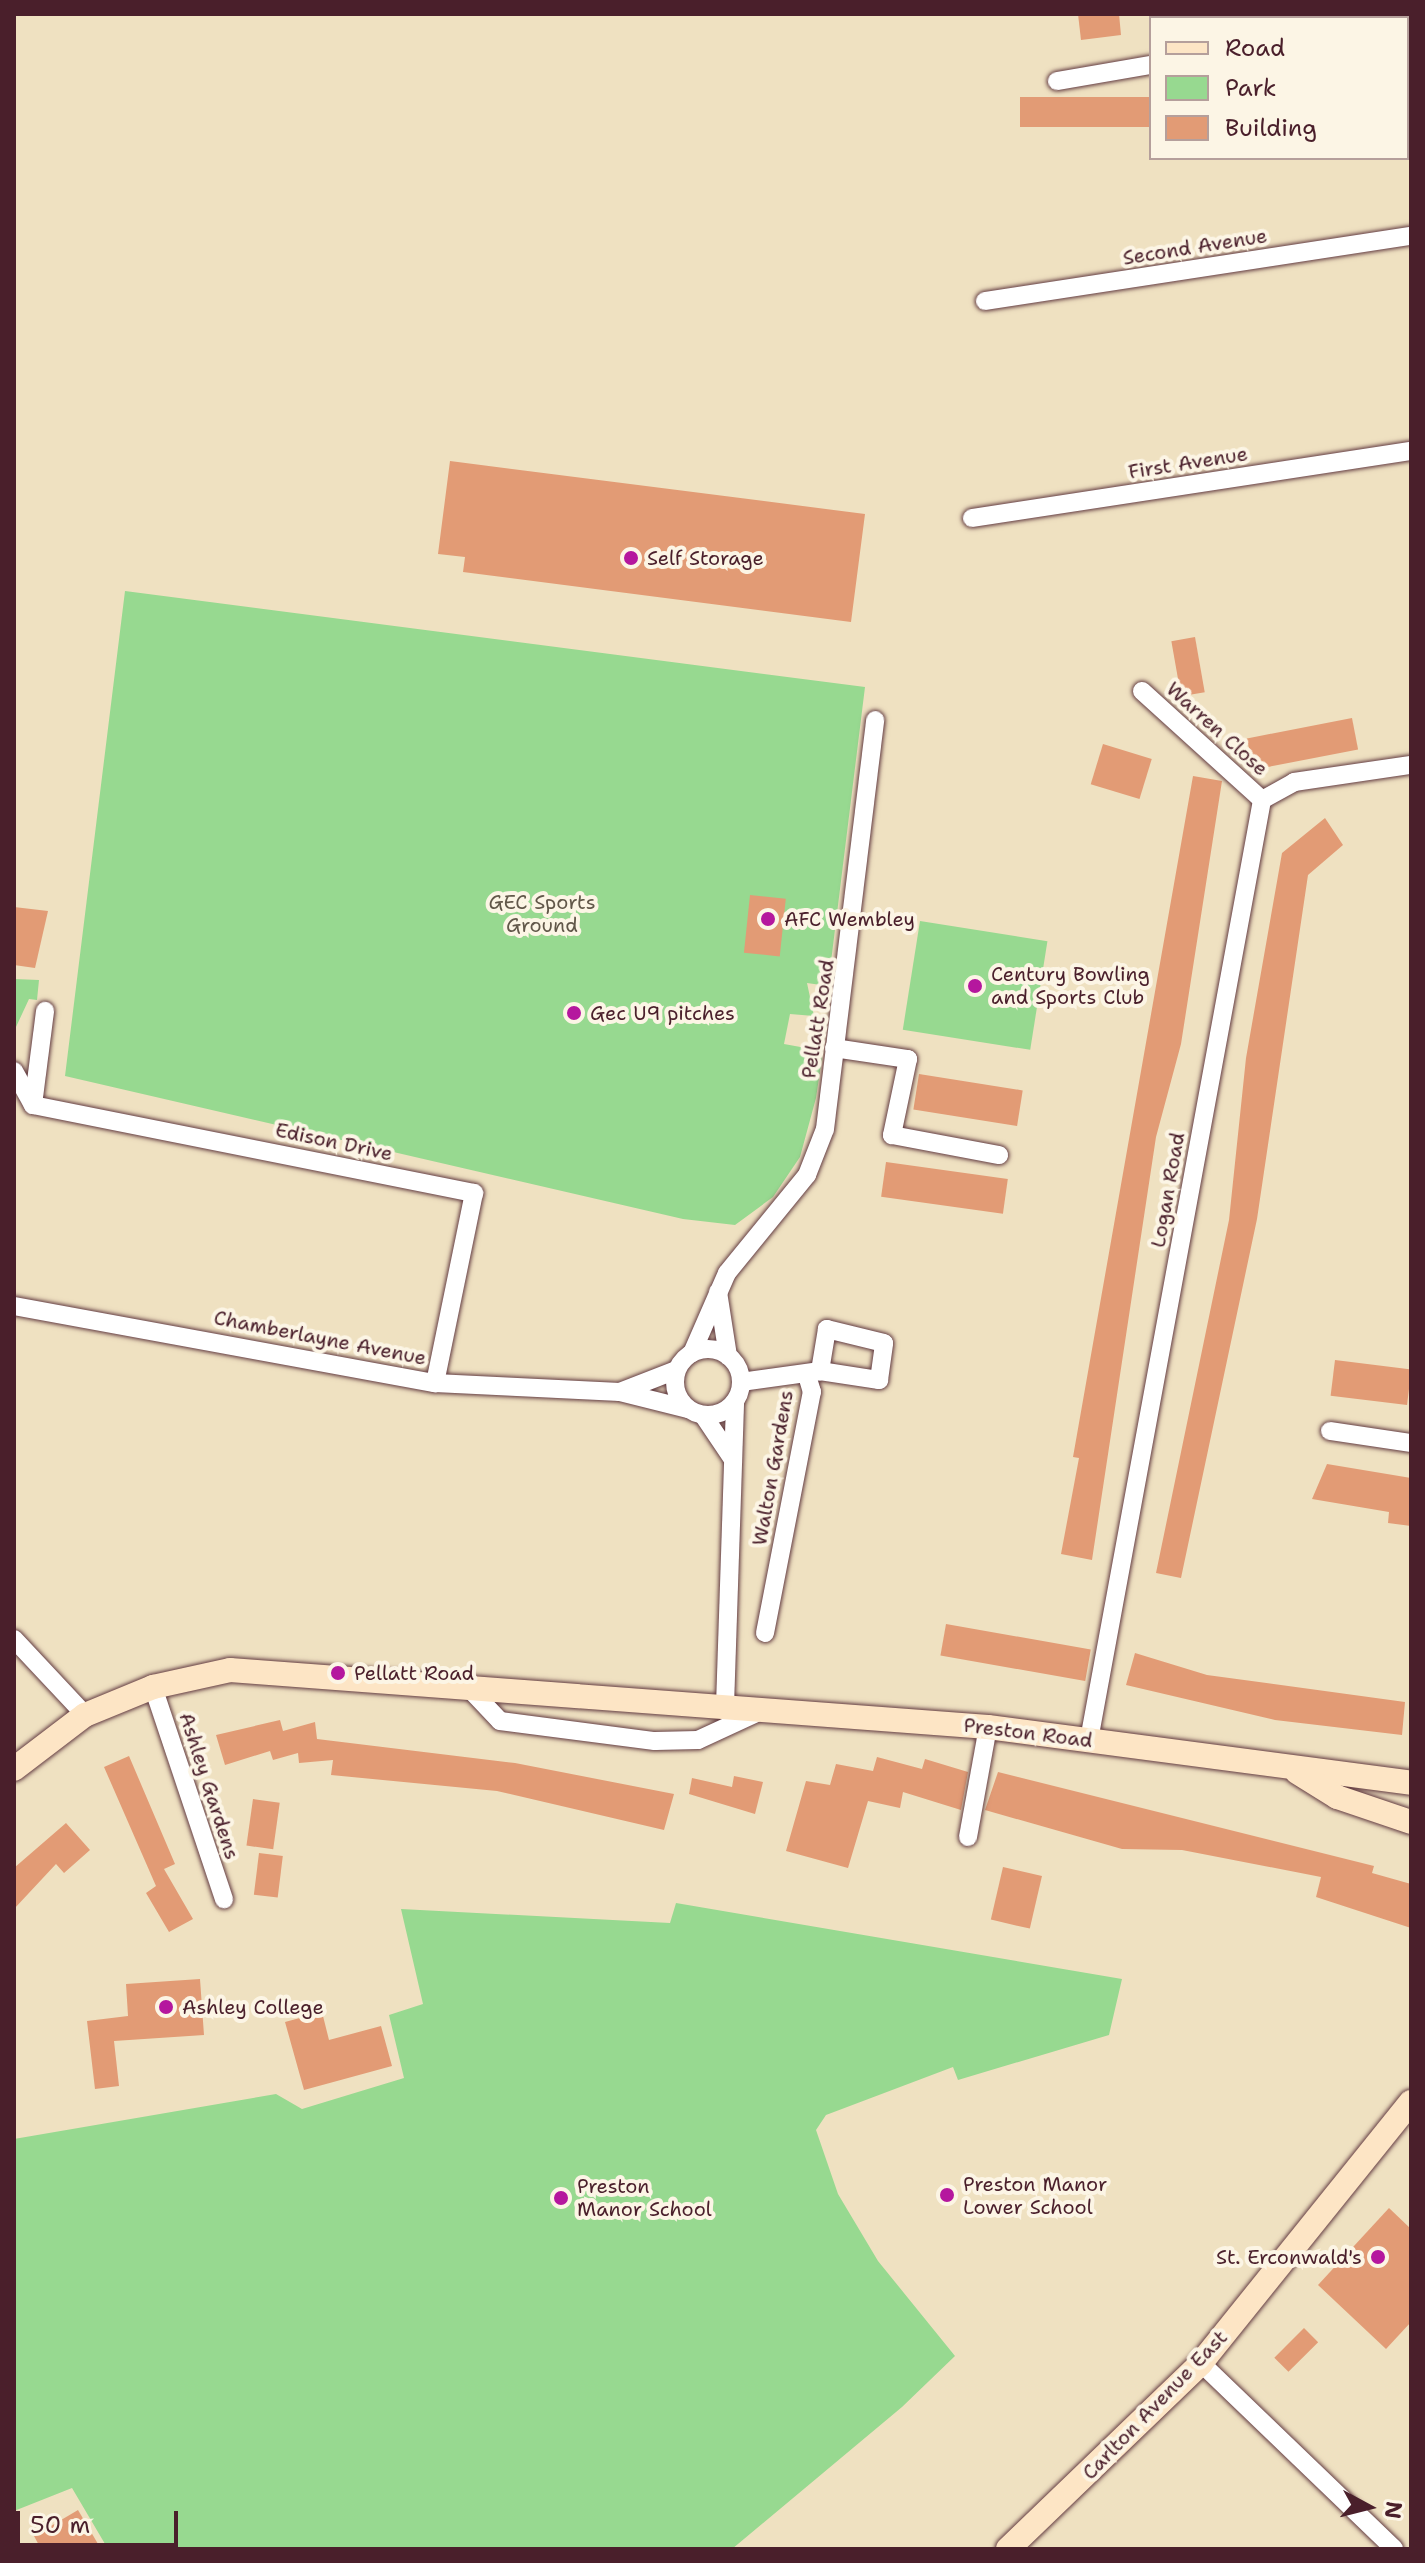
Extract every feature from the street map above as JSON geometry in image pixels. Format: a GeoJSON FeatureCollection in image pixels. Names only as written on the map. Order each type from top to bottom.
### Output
{"type":"FeatureCollection","features":[{"type":"Feature","properties":{"kind":"street"},"geometry":{"type":"LineString","coordinates":[[1057,81],[1149,65]]}},
{"type":"Feature","properties":{"kind":"street","name":"Second Avenue"},"geometry":{"type":"LineString","coordinates":[[985,301],[1411,236]]}},
{"type":"Feature","properties":{"kind":"street","name":"First Avenue"},"geometry":{"type":"LineString","coordinates":[[972,518],[1411,451]]}},
{"type":"Feature","properties":{"kind":"street","name":"Warren Close"},"geometry":{"type":"LineString","coordinates":[[1142,691],[1262,800]]}},
{"type":"Feature","properties":{"kind":"street","name":"Pellatt Road"},"geometry":{"type":"LineString","coordinates":[[676,1370],[692,1353],[718,1292],[807,1175],[825,1129],[875,720]]}},
{"type":"Feature","properties":{"kind":"street"},"geometry":{"type":"LineString","coordinates":[[1262,800],[1294,782],[1411,765]]}},
{"type":"Feature","properties":{"kind":"street","name":"Logan Road"},"geometry":{"type":"LineString","coordinates":[[1089,1740],[1262,800]]}},
{"type":"Feature","properties":{"kind":"street"},"geometry":{"type":"LineString","coordinates":[[33,1105],[45,1011]]}},
{"type":"Feature","properties":{"kind":"street"},"geometry":{"type":"LineString","coordinates":[[834,1048],[908,1059],[892,1135],[999,1155]]}},
{"type":"Feature","properties":{"kind":"street"},"geometry":{"type":"LineString","coordinates":[[14,1071],[33,1105]]}},
{"type":"Feature","properties":{"kind":"street","name":"Edison Drive"},"geometry":{"type":"LineString","coordinates":[[33,1105],[474,1193],[435,1383]]}},
{"type":"Feature","properties":{"kind":"street"},"geometry":{"type":"LineString","coordinates":[[718,1292],[728,1356],[741,1382],[735,1401],[732,1458],[725,1706]]}},
{"type":"Feature","properties":{"kind":"street","name":"Chamberlayne Avenue"},"geometry":{"type":"LineString","coordinates":[[14,1306],[435,1383],[620,1392],[695,1412]]}},
{"type":"Feature","properties":{"kind":"street"},"geometry":{"type":"LineString","coordinates":[[692,1353],[728,1356]]}},
{"type":"Feature","properties":{"kind":"street"},"geometry":{"type":"LineString","coordinates":[[676,1370],[675,1390],[732,1458]]}},
{"type":"Feature","properties":{"kind":"street","name":"Chamberlayne Avenue"},"geometry":{"type":"LineString","coordinates":[[620,1392],[676,1370]]}},
{"type":"Feature","properties":{"kind":"street","name":"Walton Gardens"},"geometry":{"type":"LineString","coordinates":[[741,1382],[814,1373],[765,1633]]}},
{"type":"Feature","properties":{"kind":"street"},"geometry":{"type":"LineString","coordinates":[[695,1412],[735,1401]]}},
{"type":"Feature","properties":{"kind":"street"},"geometry":{"type":"LineString","coordinates":[[1330,1431],[1411,1443]]}},
{"type":"Feature","properties":{"kind":"street"},"geometry":{"type":"LineString","coordinates":[[14,1639],[85,1715]]}},
{"type":"Feature","properties":{"kind":"street","name":"Preston Road"},"geometry":{"type":"LineString","coordinates":[[14,1769],[85,1715],[153,1687],[230,1670],[465,1684],[988,1727],[1411,1783]]}},
{"type":"Feature","properties":{"kind":"street","name":"Preston Road"},"geometry":{"type":"LineString","coordinates":[[465,1684],[500,1721],[655,1741],[698,1740],[765,1709]]}},
{"type":"Feature","properties":{"kind":"street","name":"Ashley Gardens"},"geometry":{"type":"LineString","coordinates":[[153,1687],[224,1899]]}},
{"type":"Feature","properties":{"kind":"street"},"geometry":{"type":"LineString","coordinates":[[968,1837],[988,1727]]}},
{"type":"Feature","properties":{"kind":"street","name":"Preston Road"},"geometry":{"type":"LineString","coordinates":[[1289,1767],[1337,1797],[1411,1822]]}},
{"type":"Feature","properties":{"kind":"street","name":"Carlton Avenue East"},"geometry":{"type":"LineString","coordinates":[[1008,2549],[1201,2363],[1411,2102]]}},
{"type":"Feature","properties":{"kind":"street"},"geometry":{"type":"LineString","coordinates":[[1201,2363],[1394,2549]]}},
{"type":"Feature","properties":{"kind":"green space","name":"GEC Sports Ground"},"geometry":{"type":"Polygon","coordinates":[[[125,591],[865,687],[828,986],[807,983],[814,1016],[790,1014],[784,1044],[817,1050],[822,1058],[816,1098],[800,1157],[773,1197],[735,1225],[683,1219],[65,1076],[125,591]]]}},
{"type":"Feature","properties":{"kind":"green space","name":"Century Bowling and Sports Club"},"geometry":{"type":"Polygon","coordinates":[[[920,921],[1047,941],[1030,1050],[903,1030],[920,921]]]}},
{"type":"Feature","properties":{"kind":"green space"},"geometry":{"type":"Polygon","coordinates":[[[14,979],[39,980],[37,1000],[29,999],[16,1027],[14,979]]]}},
{"type":"Feature","properties":{"kind":"green space","name":"Preston Manor School"},"geometry":{"type":"Polygon","coordinates":[[[676,1903],[1122,1979],[1109,2035],[958,2080],[953,2067],[826,2115],[816,2130],[838,2194],[878,2261],[955,2356],[902,2407],[732,2549],[108,2549],[72,2488],[14,2511],[14,2139],[276,2094],[302,2109],[404,2078],[389,2015],[423,2004],[401,1909],[670,1923],[676,1903]]]}},
{"type":"Feature","properties":{"kind":"building"},"geometry":{"type":"Polygon","coordinates":[[[1078,14],[1119,14],[1121,35],[1081,40],[1078,14]]]}},
{"type":"Feature","properties":{"kind":"building"},"geometry":{"type":"Polygon","coordinates":[[[1020,97],[1149,97],[1149,127],[1020,127],[1020,97]]]}},
{"type":"Feature","properties":{"kind":"building"},"geometry":{"type":"Polygon","coordinates":[[[450,461],[865,514],[851,622],[463,572],[465,557],[438,554],[450,461]]]}},
{"type":"Feature","properties":{"kind":"building"},"geometry":{"type":"Polygon","coordinates":[[[1195,637],[1205,692],[1181,696],[1171,641],[1195,637]]]}},
{"type":"Feature","properties":{"kind":"building"},"geometry":{"type":"Polygon","coordinates":[[[1352,718],[1358,749],[1253,770],[1247,738],[1352,718]]]}},
{"type":"Feature","properties":{"kind":"building"},"geometry":{"type":"Polygon","coordinates":[[[1103,744],[1152,759],[1139,799],[1091,784],[1103,744]]]}},
{"type":"Feature","properties":{"kind":"building"},"geometry":{"type":"Polygon","coordinates":[[[1193,776],[1222,781],[1181,1044],[1156,1137],[1092,1560],[1061,1554],[1079,1458],[1073,1457],[1193,776]]]}},
{"type":"Feature","properties":{"kind":"building"},"geometry":{"type":"Polygon","coordinates":[[[1325,818],[1343,845],[1308,875],[1257,1219],[1181,1578],[1156,1573],[1229,1220],[1246,1058],[1282,853],[1325,818]]]}},
{"type":"Feature","properties":{"kind":"building"},"geometry":{"type":"Polygon","coordinates":[[[750,895],[786,899],[780,956],[744,953],[750,895]]]}},
{"type":"Feature","properties":{"kind":"building"},"geometry":{"type":"Polygon","coordinates":[[[14,907],[48,911],[35,968],[14,965],[14,907]]]}},
{"type":"Feature","properties":{"kind":"building"},"geometry":{"type":"Polygon","coordinates":[[[919,1074],[1023,1090],[1017,1126],[913,1110],[919,1074]]]}},
{"type":"Feature","properties":{"kind":"building"},"geometry":{"type":"Polygon","coordinates":[[[886,1162],[1008,1179],[1003,1214],[881,1197],[886,1162]]]}},
{"type":"Feature","properties":{"kind":"building"},"geometry":{"type":"Polygon","coordinates":[[[1335,1360],[1411,1369],[1407,1405],[1331,1396],[1335,1360]]]}},
{"type":"Feature","properties":{"kind":"building"},"geometry":{"type":"Polygon","coordinates":[[[1327,1464],[1411,1478],[1411,1526],[1388,1523],[1389,1512],[1312,1499],[1327,1464]]]}},
{"type":"Feature","properties":{"kind":"building"},"geometry":{"type":"Polygon","coordinates":[[[946,1624],[1091,1650],[1085,1681],[940,1656],[946,1624]]]}},
{"type":"Feature","properties":{"kind":"building"},"geometry":{"type":"Polygon","coordinates":[[[1135,1653],[1207,1675],[1405,1702],[1402,1735],[1275,1720],[1126,1685],[1135,1653]]]}},
{"type":"Feature","properties":{"kind":"building"},"geometry":{"type":"Polygon","coordinates":[[[280,1720],[283,1731],[315,1722],[317,1739],[515,1763],[674,1794],[664,1830],[497,1791],[331,1775],[333,1760],[299,1763],[298,1753],[273,1760],[270,1751],[225,1765],[216,1735],[280,1720]]]}},
{"type":"Feature","properties":{"kind":"building"},"geometry":{"type":"Polygon","coordinates":[[[129,1756],[175,1864],[164,1869],[193,1919],[169,1932],[146,1893],[156,1886],[104,1767],[129,1756]]]}},
{"type":"Feature","properties":{"kind":"building"},"geometry":{"type":"Polygon","coordinates":[[[877,1757],[922,1769],[925,1759],[968,1772],[961,1810],[903,1792],[900,1808],[868,1801],[848,1868],[786,1851],[806,1781],[830,1785],[836,1764],[873,1771],[877,1757]]]}},
{"type":"Feature","properties":{"kind":"building"},"geometry":{"type":"Polygon","coordinates":[[[998,1772],[1374,1866],[1372,1873],[1411,1884],[1411,1928],[1316,1897],[1321,1877],[1182,1850],[1122,1849],[985,1810],[998,1772]]]}},
{"type":"Feature","properties":{"kind":"building"},"geometry":{"type":"Polygon","coordinates":[[[734,1776],[763,1782],[755,1814],[689,1794],[692,1778],[732,1787],[734,1776]]]}},
{"type":"Feature","properties":{"kind":"building"},"geometry":{"type":"Polygon","coordinates":[[[253,1799],[280,1803],[273,1849],[246,1846],[253,1799]]]}},
{"type":"Feature","properties":{"kind":"building"},"geometry":{"type":"Polygon","coordinates":[[[66,1823],[90,1850],[64,1873],[56,1864],[14,1909],[14,1868],[66,1823]]]}},
{"type":"Feature","properties":{"kind":"building"},"geometry":{"type":"Polygon","coordinates":[[[259,1853],[283,1856],[278,1898],[254,1895],[259,1853]]]}},
{"type":"Feature","properties":{"kind":"building"},"geometry":{"type":"Polygon","coordinates":[[[1003,1867],[1042,1876],[1030,1929],[991,1920],[1003,1867]]]}},
{"type":"Feature","properties":{"kind":"building"},"geometry":{"type":"Polygon","coordinates":[[[200,1979],[204,2035],[114,2041],[119,2086],[95,2089],[87,2021],[128,2016],[126,1984],[200,1979]]]}},
{"type":"Feature","properties":{"kind":"building"},"geometry":{"type":"Polygon","coordinates":[[[322,2012],[329,2040],[381,2026],[392,2066],[304,2090],[285,2022],[322,2012]]]}},
{"type":"Feature","properties":{"kind":"building","name":"St. Erconwald's"},"geometry":{"type":"Polygon","coordinates":[[[1389,2208],[1411,2229],[1411,2322],[1386,2349],[1318,2285],[1389,2208]]]}},
{"type":"Feature","properties":{"kind":"building"},"geometry":{"type":"Polygon","coordinates":[[[1304,2328],[1318,2342],[1288,2372],[1274,2358],[1304,2328]]]}},
{"type":"Feature","properties":{"kind":"building"},"geometry":{"type":"Polygon","coordinates":[[[78,2510],[101,2549],[41,2549],[34,2536],[78,2510]]]}},
{"type":"Feature","properties":{"kind":"place","name":"Self Storage"},"geometry":{"type":"Point","coordinates":[631,558]}},
{"type":"Feature","properties":{"kind":"place","name":"AFC Wembley"},"geometry":{"type":"Point","coordinates":[768,919]}},
{"type":"Feature","properties":{"kind":"place","name":"Century Bowling and Sports Club"},"geometry":{"type":"Point","coordinates":[975,986]}},
{"type":"Feature","properties":{"kind":"place","name":"Gec U9 pitches"},"geometry":{"type":"Point","coordinates":[574,1013]}},
{"type":"Feature","properties":{"kind":"place","name":"Pellatt Road"},"geometry":{"type":"Point","coordinates":[338,1673]}},
{"type":"Feature","properties":{"kind":"place","name":"Ashley College"},"geometry":{"type":"Point","coordinates":[166,2007]}},
{"type":"Feature","properties":{"kind":"place","name":"Preston Manor Lower School"},"geometry":{"type":"Point","coordinates":[947,2195]}},
{"type":"Feature","properties":{"kind":"place","name":"Preston Manor School"},"geometry":{"type":"Point","coordinates":[561,2198]}},
{"type":"Feature","properties":{"kind":"place","name":"St. Erconwald's"},"geometry":{"type":"Point","coordinates":[1378,2257]}}]}
